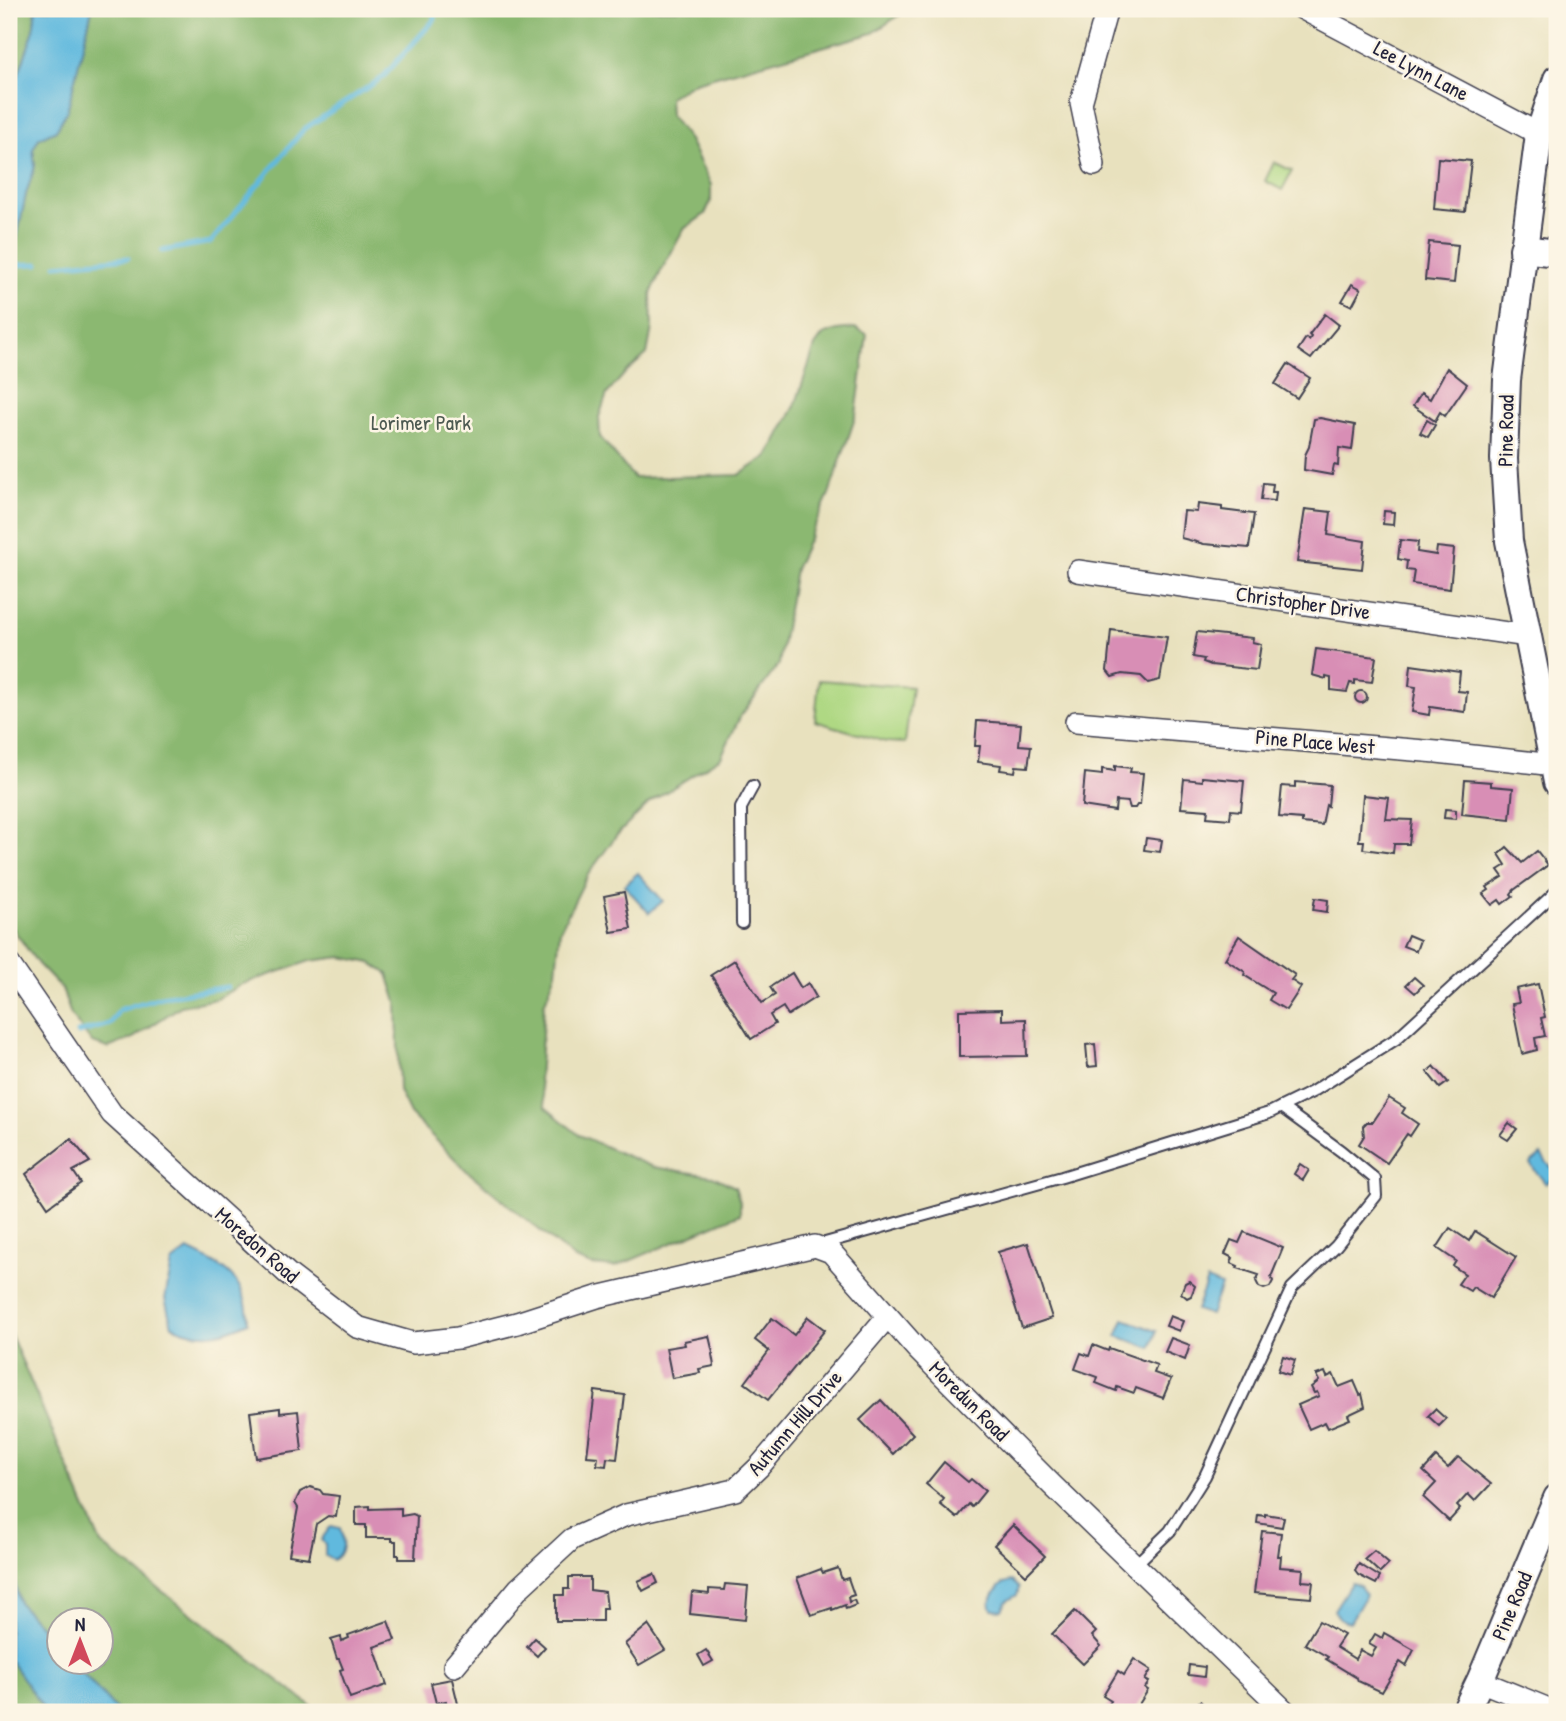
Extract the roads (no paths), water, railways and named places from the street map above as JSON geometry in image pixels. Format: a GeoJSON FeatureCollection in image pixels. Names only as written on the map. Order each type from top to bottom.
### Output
{"type":"FeatureCollection","features":[{"type":"Feature","properties":{"kind":"street"},"geometry":{"type":"LineString","coordinates":[[1094,165],[1081,103],[1107,9]]}},
{"type":"Feature","properties":{"kind":"street","name":"Lee Lynn Lane"},"geometry":{"type":"LineString","coordinates":[[1303,9],[1539,134]]}},
{"type":"Feature","properties":{"kind":"street","name":"Pine Road"},"geometry":{"type":"LineString","coordinates":[[1556,774],[1509,541],[1504,459],[1507,380],[1539,134],[1557,79]]}},
{"type":"Feature","properties":{"kind":"street"},"geometry":{"type":"LineString","coordinates":[[1523,249],[1557,253]]}},
{"type":"Feature","properties":{"kind":"street","name":"Christopher Drive"},"geometry":{"type":"LineString","coordinates":[[1078,571],[1528,636]]}},
{"type":"Feature","properties":{"kind":"street","name":"Pine Place West"},"geometry":{"type":"LineString","coordinates":[[1076,722],[1437,752],[1556,774]]}},
{"type":"Feature","properties":{"kind":"street","name":"Moredon Road"},"geometry":{"type":"LineString","coordinates":[[9,964],[112,1114],[288,1275],[357,1327],[413,1343],[458,1338],[517,1323],[597,1297],[815,1246]]}},
{"type":"Feature","properties":{"kind":"street","name":"Moredun Road"},"geometry":{"type":"LineString","coordinates":[[815,1246],[831,1252],[887,1317],[1052,1485],[1286,1712]]}},
{"type":"Feature","properties":{"kind":"street","name":"Autumn Hill Drive"},"geometry":{"type":"LineString","coordinates":[[454,1666],[519,1588],[572,1538],[625,1515],[735,1490],[759,1467],[887,1317]]}},
{"type":"Feature","properties":{"kind":"street","name":"Pine Road"},"geometry":{"type":"LineString","coordinates":[[1465,1712],[1557,1498]]}},
{"type":"Feature","properties":{"kind":"street"},"geometry":{"type":"LineString","coordinates":[[1480,1681],[1556,1712]]}},
{"type":"Feature","properties":{"kind":"lane"},"geometry":{"type":"LineString","coordinates":[[742,923],[741,808],[753,786]]}},
{"type":"Feature","properties":{"kind":"lane"},"geometry":{"type":"LineString","coordinates":[[815,1246],[1062,1177],[1269,1113],[1312,1092],[1396,1039],[1557,891]]}},
{"type":"Feature","properties":{"kind":"lane"},"geometry":{"type":"LineString","coordinates":[[1136,1564],[1170,1531],[1205,1476],[1292,1288],[1336,1246],[1376,1196],[1375,1179],[1341,1150],[1281,1107]]}},
{"type":"Feature","properties":{"kind":"water"},"geometry":{"type":"Polygon","coordinates":[[[36,9],[92,9],[67,111],[56,130],[39,138],[33,149],[35,166],[26,194],[9,277],[9,102],[33,33],[36,9]]]}},
{"type":"Feature","properties":{"kind":"water"},"geometry":{"type":"Polygon","coordinates":[[[638,873],[663,901],[649,913],[624,885],[638,873]]]}},
{"type":"Feature","properties":{"kind":"water"},"geometry":{"type":"Polygon","coordinates":[[[1541,1155],[1557,1175],[1546,1184],[1530,1164],[1541,1155]]]}},
{"type":"Feature","properties":{"kind":"water"},"geometry":{"type":"Polygon","coordinates":[[[188,1250],[213,1262],[232,1276],[244,1295],[248,1322],[210,1334],[192,1333],[172,1326],[165,1299],[172,1262],[188,1250]]]}},
{"type":"Feature","properties":{"kind":"water"},"geometry":{"type":"Polygon","coordinates":[[[1207,1280],[1221,1286],[1210,1315],[1196,1310],[1207,1280]]]}},
{"type":"Feature","properties":{"kind":"water"},"geometry":{"type":"Polygon","coordinates":[[[1124,1319],[1157,1331],[1151,1348],[1117,1336],[1124,1319]]]}},
{"type":"Feature","properties":{"kind":"water"},"geometry":{"type":"Polygon","coordinates":[[[331,1526],[340,1528],[342,1537],[341,1551],[332,1560],[325,1556],[325,1544],[321,1540],[331,1526]]]}},
{"type":"Feature","properties":{"kind":"water"},"geometry":{"type":"Polygon","coordinates":[[[9,1553],[19,1603],[46,1633],[46,1676],[85,1676],[118,1712],[46,1712],[9,1659],[9,1553]]]}},
{"type":"Feature","properties":{"kind":"water"},"geometry":{"type":"Polygon","coordinates":[[[1012,1581],[1019,1588],[1017,1595],[1007,1601],[1002,1610],[992,1609],[990,1603],[996,1591],[1004,1583],[1012,1581]]]}},
{"type":"Feature","properties":{"kind":"water"},"geometry":{"type":"Polygon","coordinates":[[[1351,1583],[1360,1586],[1366,1595],[1350,1622],[1340,1619],[1334,1610],[1351,1583]]]}},
{"type":"Feature","properties":{"kind":"waterway"},"geometry":{"type":"LineString","coordinates":[[162,251],[211,242],[304,129],[382,78],[435,19],[435,9]]}},
{"type":"Feature","properties":{"kind":"waterway"},"geometry":{"type":"LineString","coordinates":[[56,265],[128,258]]}},
{"type":"Feature","properties":{"kind":"waterway"},"geometry":{"type":"LineString","coordinates":[[9,265],[38,264]]}},
{"type":"Feature","properties":{"kind":"waterway"},"geometry":{"type":"LineString","coordinates":[[78,1033],[110,1024],[119,1010],[161,997],[227,987]]}},
{"type":"Feature","properties":{"kind":"park label","name":"Lorimer Park"},"geometry":{"type":"Point","coordinates":[421,423]}}]}
